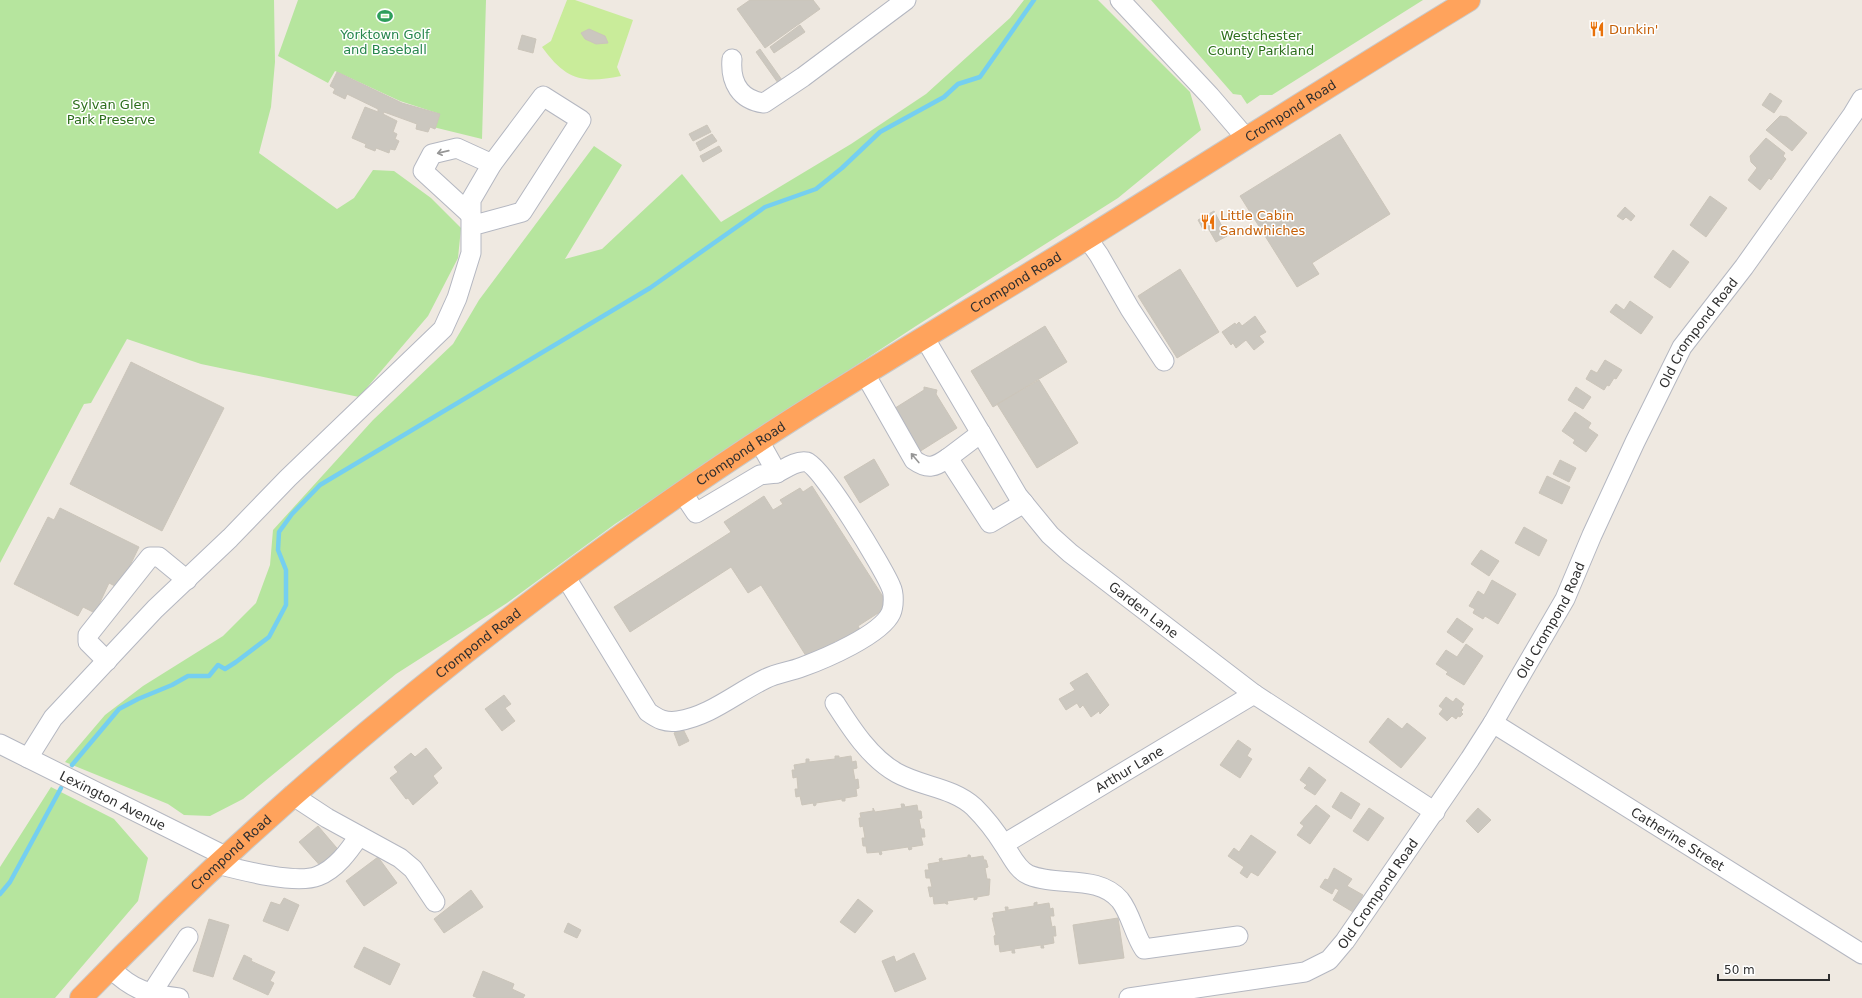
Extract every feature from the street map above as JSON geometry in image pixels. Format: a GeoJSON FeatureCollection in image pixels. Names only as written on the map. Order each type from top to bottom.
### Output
{"type":"FeatureCollection","features":[{"type":"Feature","properties":{"kind":"highway","name":"Crompond Road"},"geometry":{"type":"LineString","coordinates":[[81,998],[221,860],[292,795],[405,701],[564,576],[682,492],[864,374],[1087,238],[1469,0]]}},
{"type":"Feature","properties":{"kind":"street"},"geometry":{"type":"LineString","coordinates":[[732,59],[733,78],[737,88],[744,96],[754,102],[764,103],[803,77],[906,0]]}},
{"type":"Feature","properties":{"kind":"street"},"geometry":{"type":"LineString","coordinates":[[1120,0],[1210,96],[1246,138]]}},
{"type":"Feature","properties":{"kind":"street"},"geometry":{"type":"LineString","coordinates":[[28,758],[53,718],[155,609],[230,538],[288,478],[443,329],[457,298],[471,254],[471,221],[471,200],[492,164],[543,96],[581,120],[522,212],[471,221]]}},
{"type":"Feature","properties":{"kind":"street","name":"Old Crompond Road"},"geometry":{"type":"LineString","coordinates":[[1130,998],[1305,972],[1329,960],[1345,941],[1435,812],[1493,723],[1565,599],[1634,442],[1682,347],[1748,260],[1854,114],[1862,99]]}},
{"type":"Feature","properties":{"kind":"street"},"geometry":{"type":"LineString","coordinates":[[471,221],[424,171],[432,154],[457,148],[492,164]]}},
{"type":"Feature","properties":{"kind":"street"},"geometry":{"type":"LineString","coordinates":[[1087,238],[1099,254],[1130,309],[1164,361]]}},
{"type":"Feature","properties":{"kind":"street","name":"Garden Lane"},"geometry":{"type":"LineString","coordinates":[[924,337],[1024,503],[1050,535],[1070,553],[1254,694],[1435,812]]}},
{"type":"Feature","properties":{"kind":"street"},"geometry":{"type":"LineString","coordinates":[[864,374],[914,460],[922,466],[931,467],[940,464],[981,433]]}},
{"type":"Feature","properties":{"kind":"street"},"geometry":{"type":"LineString","coordinates":[[759,441],[777,473]]}},
{"type":"Feature","properties":{"kind":"street"},"geometry":{"type":"LineString","coordinates":[[948,458],[990,524],[1024,503]]}},
{"type":"Feature","properties":{"kind":"street"},"geometry":{"type":"LineString","coordinates":[[564,576],[648,712],[661,721],[678,721],[696,716],[779,672],[801,668],[841,652],[882,625],[891,613],[893,603],[892,588],[853,521],[817,469],[809,462],[799,462],[777,473],[760,475],[696,513],[682,492]]}},
{"type":"Feature","properties":{"kind":"street"},"geometry":{"type":"LineString","coordinates":[[107,661],[88,642],[88,635],[150,557],[159,557],[186,580]]}},
{"type":"Feature","properties":{"kind":"street","name":"Arthur Lane"},"geometry":{"type":"LineString","coordinates":[[1004,844],[1254,694]]}},
{"type":"Feature","properties":{"kind":"street"},"geometry":{"type":"LineString","coordinates":[[835,703],[850,727],[882,761],[897,773],[960,796],[974,808],[1004,844],[1016,865],[1028,875],[1064,882],[1104,887],[1120,900],[1144,949],[1238,936]]}},
{"type":"Feature","properties":{"kind":"street","name":"Catherine Street"},"geometry":{"type":"LineString","coordinates":[[1493,723],[1862,954]]}},
{"type":"Feature","properties":{"kind":"street","name":"Lexington Avenue"},"geometry":{"type":"LineString","coordinates":[[0,744],[221,860],[259,875],[297,878],[318,877],[345,857],[359,836]]}},
{"type":"Feature","properties":{"kind":"street"},"geometry":{"type":"LineString","coordinates":[[292,795],[327,818],[400,858],[413,869],[435,902]]}},
{"type":"Feature","properties":{"kind":"street"},"geometry":{"type":"LineString","coordinates":[[151,996],[188,937]]}},
{"type":"Feature","properties":{"kind":"street"},"geometry":{"type":"LineString","coordinates":[[110,968],[124,982],[151,996],[179,998]]}},
{"type":"Feature","properties":{"kind":"green space","name":"Sylvan Glen Park Preserve"},"geometry":{"type":"Polygon","coordinates":[[[0,0],[274,0],[275,62],[271,107],[259,153],[337,209],[354,198],[373,170],[394,171],[431,198],[461,228],[458,258],[428,316],[359,397],[201,364],[127,339],[91,403],[84,404],[0,563],[0,0]]]}},
{"type":"Feature","properties":{"kind":"green space"},"geometry":{"type":"Polygon","coordinates":[[[298,0],[486,0],[482,139],[433,127],[437,113],[400,101],[335,71],[328,83],[278,56],[298,0]]]}},
{"type":"Feature","properties":{"kind":"green space"},"geometry":{"type":"Polygon","coordinates":[[[567,0],[575,0],[633,20],[617,67],[621,76],[596,79],[576,77],[559,67],[542,47],[551,41],[567,0]]]}},
{"type":"Feature","properties":{"kind":"green space"},"geometry":{"type":"Polygon","coordinates":[[[1024,0],[1098,0],[1190,92],[1201,130],[1118,198],[916,326],[615,524],[507,603],[396,674],[243,799],[210,816],[184,815],[168,804],[65,762],[105,715],[143,686],[223,636],[256,603],[270,565],[273,530],[373,420],[453,344],[479,300],[594,146],[622,165],[565,259],[602,249],[682,174],[721,222],[851,144],[926,94],[1010,18],[1024,0]]]}},
{"type":"Feature","properties":{"kind":"green space","name":"Westchester County Parkland"},"geometry":{"type":"Polygon","coordinates":[[[1151,0],[1423,0],[1272,95],[1260,95],[1247,104],[1241,95],[1233,94],[1151,0]]]}},
{"type":"Feature","properties":{"kind":"green space"},"geometry":{"type":"Polygon","coordinates":[[[51,787],[114,819],[148,858],[138,901],[55,998],[0,998],[0,867],[51,787]]]}},
{"type":"Feature","properties":{"kind":"building"},"geometry":{"type":"Polygon","coordinates":[[[750,0],[813,0],[820,9],[765,48],[737,9],[750,0]]]}},
{"type":"Feature","properties":{"kind":"building"},"geometry":{"type":"Polygon","coordinates":[[[800,25],[805,32],[774,53],[770,47],[800,25]]]}},
{"type":"Feature","properties":{"kind":"building"},"geometry":{"type":"Polygon","coordinates":[[[589,29],[605,36],[608,43],[596,44],[585,39],[581,33],[589,29]]]}},
{"type":"Feature","properties":{"kind":"building"},"geometry":{"type":"Polygon","coordinates":[[[522,35],[536,39],[533,53],[518,49],[522,35]]]}},
{"type":"Feature","properties":{"kind":"building"},"geometry":{"type":"Polygon","coordinates":[[[760,49],[782,80],[778,83],[756,52],[760,49]]]}},
{"type":"Feature","properties":{"kind":"building"},"geometry":{"type":"Polygon","coordinates":[[[337,72],[402,103],[440,114],[435,129],[430,127],[428,132],[416,129],[417,124],[384,112],[383,114],[397,121],[393,132],[397,134],[395,139],[399,141],[395,150],[390,149],[389,153],[376,148],[375,151],[365,147],[366,144],[352,138],[365,107],[378,112],[378,109],[347,94],[345,99],[333,93],[335,89],[330,86],[337,72]]]}},
{"type":"Feature","properties":{"kind":"building"},"geometry":{"type":"Polygon","coordinates":[[[1770,93],[1782,101],[1774,113],[1762,105],[1770,93]]]}},
{"type":"Feature","properties":{"kind":"building"},"geometry":{"type":"Polygon","coordinates":[[[1780,116],[1787,117],[1807,133],[1792,151],[1766,130],[1780,116]]]}},
{"type":"Feature","properties":{"kind":"building"},"geometry":{"type":"Polygon","coordinates":[[[707,125],[711,132],[693,141],[689,134],[707,125]]]}},
{"type":"Feature","properties":{"kind":"building"},"geometry":{"type":"Polygon","coordinates":[[[712,134],[717,141],[700,151],[696,143],[712,134]]]}},
{"type":"Feature","properties":{"kind":"building"},"geometry":{"type":"Polygon","coordinates":[[[1340,134],[1390,214],[1312,263],[1319,274],[1297,287],[1240,196],[1340,134]]]}},
{"type":"Feature","properties":{"kind":"building"},"geometry":{"type":"Polygon","coordinates":[[[1766,138],[1785,153],[1783,156],[1786,159],[1771,180],[1769,178],[1760,190],[1748,180],[1757,168],[1751,162],[1750,156],[1766,138]]]}},
{"type":"Feature","properties":{"kind":"building"},"geometry":{"type":"Polygon","coordinates":[[[719,146],[722,151],[703,162],[700,156],[719,146]]]}},
{"type":"Feature","properties":{"kind":"building"},"geometry":{"type":"Polygon","coordinates":[[[1710,196],[1727,208],[1706,237],[1690,225],[1710,196]]]}},
{"type":"Feature","properties":{"kind":"building"},"geometry":{"type":"Polygon","coordinates":[[[1625,207],[1635,216],[1631,221],[1626,217],[1623,220],[1617,216],[1625,207]]]}},
{"type":"Feature","properties":{"kind":"building"},"geometry":{"type":"Polygon","coordinates":[[[1214,211],[1227,236],[1216,242],[1208,228],[1204,231],[1198,220],[1214,211]]]}},
{"type":"Feature","properties":{"kind":"building"},"geometry":{"type":"Polygon","coordinates":[[[1673,250],[1689,262],[1670,288],[1654,277],[1673,250]]]}},
{"type":"Feature","properties":{"kind":"building"},"geometry":{"type":"Polygon","coordinates":[[[1180,269],[1219,332],[1177,358],[1138,296],[1180,269]]]}},
{"type":"Feature","properties":{"kind":"building"},"geometry":{"type":"Polygon","coordinates":[[[1630,301],[1653,317],[1641,334],[1610,312],[1616,304],[1624,310],[1630,301]]]}},
{"type":"Feature","properties":{"kind":"building"},"geometry":{"type":"Polygon","coordinates":[[[1255,316],[1266,332],[1259,336],[1264,342],[1254,350],[1246,340],[1236,348],[1233,343],[1231,345],[1222,332],[1235,323],[1236,325],[1239,322],[1242,326],[1255,316]]]}},
{"type":"Feature","properties":{"kind":"building"},"geometry":{"type":"Polygon","coordinates":[[[1045,326],[1067,362],[993,407],[971,371],[1045,326]]]}},
{"type":"Feature","properties":{"kind":"building"},"geometry":{"type":"Polygon","coordinates":[[[1605,360],[1622,370],[1616,379],[1614,378],[1609,386],[1607,385],[1604,390],[1586,379],[1591,370],[1597,373],[1605,360]]]}},
{"type":"Feature","properties":{"kind":"building"},"geometry":{"type":"Polygon","coordinates":[[[131,362],[224,408],[162,531],[70,484],[131,362]]]}},
{"type":"Feature","properties":{"kind":"building"},"geometry":{"type":"Polygon","coordinates":[[[1039,380],[1078,443],[1037,468],[997,404],[1039,380]]]}},
{"type":"Feature","properties":{"kind":"building"},"geometry":{"type":"Polygon","coordinates":[[[924,387],[937,390],[936,394],[957,428],[919,452],[892,410],[924,390],[924,387]]]}},
{"type":"Feature","properties":{"kind":"building"},"geometry":{"type":"Polygon","coordinates":[[[1576,387],[1591,397],[1583,409],[1568,400],[1576,387]]]}},
{"type":"Feature","properties":{"kind":"building"},"geometry":{"type":"Polygon","coordinates":[[[1575,412],[1591,423],[1588,428],[1598,435],[1586,452],[1573,443],[1575,440],[1562,431],[1575,412]]]}},
{"type":"Feature","properties":{"kind":"building"},"geometry":{"type":"Polygon","coordinates":[[[874,459],[889,485],[860,503],[844,477],[874,459]]]}},
{"type":"Feature","properties":{"kind":"building"},"geometry":{"type":"Polygon","coordinates":[[[1560,460],[1576,468],[1569,482],[1553,474],[1560,460]]]}},
{"type":"Feature","properties":{"kind":"building"},"geometry":{"type":"Polygon","coordinates":[[[1547,476],[1570,487],[1562,504],[1539,493],[1547,476]]]}},
{"type":"Feature","properties":{"kind":"building"},"geometry":{"type":"Polygon","coordinates":[[[812,486],[889,606],[858,626],[863,635],[842,648],[837,640],[808,659],[761,585],[748,593],[731,567],[630,632],[614,607],[731,532],[724,522],[764,496],[773,510],[783,504],[780,500],[800,488],[803,492],[812,486]]]}},
{"type":"Feature","properties":{"kind":"building"},"geometry":{"type":"Polygon","coordinates":[[[60,508],[139,547],[119,588],[109,583],[95,613],[83,607],[78,616],[14,584],[48,517],[54,520],[60,508]]]}},
{"type":"Feature","properties":{"kind":"building"},"geometry":{"type":"Polygon","coordinates":[[[1524,527],[1547,540],[1539,556],[1515,543],[1524,527]]]}},
{"type":"Feature","properties":{"kind":"building"},"geometry":{"type":"Polygon","coordinates":[[[1481,550],[1499,561],[1489,576],[1471,564],[1481,550]]]}},
{"type":"Feature","properties":{"kind":"building"},"geometry":{"type":"Polygon","coordinates":[[[1492,580],[1516,594],[1498,624],[1485,616],[1483,619],[1473,613],[1475,609],[1469,606],[1478,591],[1484,595],[1492,580]]]}},
{"type":"Feature","properties":{"kind":"building"},"geometry":{"type":"Polygon","coordinates":[[[1457,618],[1473,629],[1463,643],[1447,632],[1457,618]]]}},
{"type":"Feature","properties":{"kind":"building"},"geometry":{"type":"Polygon","coordinates":[[[1466,644],[1483,656],[1464,685],[1446,674],[1448,672],[1436,664],[1446,650],[1457,657],[1466,644]]]}},
{"type":"Feature","properties":{"kind":"building"},"geometry":{"type":"Polygon","coordinates":[[[1087,673],[1109,705],[1100,714],[1099,711],[1091,717],[1083,705],[1080,708],[1077,703],[1066,710],[1059,699],[1075,690],[1070,683],[1087,673]]]}},
{"type":"Feature","properties":{"kind":"building"},"geometry":{"type":"Polygon","coordinates":[[[504,695],[511,704],[505,708],[515,721],[502,731],[485,709],[504,695]]]}},
{"type":"Feature","properties":{"kind":"building"},"geometry":{"type":"Polygon","coordinates":[[[1446,697],[1453,702],[1456,698],[1464,704],[1461,708],[1463,710],[1461,712],[1463,714],[1460,717],[1458,716],[1456,719],[1452,716],[1447,721],[1439,714],[1443,709],[1439,706],[1446,697]]]}},
{"type":"Feature","properties":{"kind":"building"},"geometry":{"type":"Polygon","coordinates":[[[1388,718],[1402,729],[1407,723],[1426,738],[1401,768],[1369,742],[1388,718]]]}},
{"type":"Feature","properties":{"kind":"building"},"geometry":{"type":"Polygon","coordinates":[[[683,729],[689,741],[679,746],[674,733],[683,729]]]}},
{"type":"Feature","properties":{"kind":"building"},"geometry":{"type":"Polygon","coordinates":[[[1238,740],[1251,749],[1247,756],[1252,759],[1240,778],[1220,765],[1238,740]]]}},
{"type":"Feature","properties":{"kind":"building"},"geometry":{"type":"Polygon","coordinates":[[[426,748],[442,768],[433,776],[438,783],[413,805],[408,798],[406,799],[390,778],[398,772],[394,767],[411,753],[415,757],[426,748]]]}},
{"type":"Feature","properties":{"kind":"building"},"geometry":{"type":"Polygon","coordinates":[[[835,756],[839,756],[839,758],[851,756],[852,762],[856,761],[857,768],[853,769],[855,780],[858,779],[859,788],[856,789],[857,796],[845,798],[845,801],[842,801],[842,799],[816,803],[814,806],[813,803],[802,805],[800,796],[796,797],[795,789],[798,789],[797,777],[793,778],[792,770],[795,770],[794,765],[806,763],[806,759],[809,759],[809,762],[835,759],[835,756]]]}},
{"type":"Feature","properties":{"kind":"building"},"geometry":{"type":"Polygon","coordinates":[[[1309,767],[1326,780],[1315,795],[1304,788],[1307,785],[1300,780],[1309,767]]]}},
{"type":"Feature","properties":{"kind":"building"},"geometry":{"type":"Polygon","coordinates":[[[1341,792],[1360,804],[1351,819],[1332,807],[1341,792]]]}},
{"type":"Feature","properties":{"kind":"building"},"geometry":{"type":"Polygon","coordinates":[[[901,804],[904,804],[905,807],[917,805],[918,811],[921,811],[922,818],[919,819],[921,829],[924,829],[925,837],[921,837],[923,845],[911,847],[912,849],[909,850],[908,847],[881,851],[882,854],[880,855],[879,852],[867,853],[866,846],[863,846],[862,838],[865,838],[863,826],[860,827],[860,813],[873,811],[873,808],[875,812],[902,808],[901,804]]]}},
{"type":"Feature","properties":{"kind":"building"},"geometry":{"type":"Polygon","coordinates":[[[1316,805],[1330,816],[1310,844],[1297,835],[1304,826],[1300,823],[1316,805]]]}},
{"type":"Feature","properties":{"kind":"building"},"geometry":{"type":"Polygon","coordinates":[[[1369,808],[1384,818],[1368,841],[1353,831],[1369,808]]]}},
{"type":"Feature","properties":{"kind":"building"},"geometry":{"type":"Polygon","coordinates":[[[1478,808],[1491,820],[1478,833],[1466,821],[1478,808]]]}},
{"type":"Feature","properties":{"kind":"building"},"geometry":{"type":"Polygon","coordinates":[[[318,826],[342,854],[324,870],[299,842],[318,826]]]}},
{"type":"Feature","properties":{"kind":"building"},"geometry":{"type":"Polygon","coordinates":[[[1251,835],[1276,852],[1258,876],[1251,872],[1247,878],[1240,873],[1244,867],[1228,856],[1234,848],[1239,852],[1251,835]]]}},
{"type":"Feature","properties":{"kind":"building"},"geometry":{"type":"Polygon","coordinates":[[[968,855],[970,855],[971,858],[983,856],[984,860],[986,860],[988,867],[985,868],[987,879],[990,879],[989,895],[977,897],[977,899],[974,900],[974,897],[947,901],[948,904],[934,904],[933,896],[930,897],[928,887],[932,887],[930,878],[926,878],[925,870],[929,870],[928,864],[940,862],[939,859],[942,858],[942,861],[968,857],[968,855]]]}},
{"type":"Feature","properties":{"kind":"building"},"geometry":{"type":"Polygon","coordinates":[[[378,857],[397,883],[364,906],[346,881],[378,857]]]}},
{"type":"Feature","properties":{"kind":"building"},"geometry":{"type":"Polygon","coordinates":[[[1334,868],[1352,879],[1347,886],[1363,895],[1353,912],[1333,900],[1339,890],[1335,888],[1332,894],[1320,887],[1325,879],[1328,880],[1334,868]]]}},
{"type":"Feature","properties":{"kind":"building"},"geometry":{"type":"Polygon","coordinates":[[[471,890],[483,907],[444,933],[434,919],[471,890]]]}},
{"type":"Feature","properties":{"kind":"building"},"geometry":{"type":"Polygon","coordinates":[[[284,898],[299,905],[288,931],[263,921],[271,902],[280,905],[284,898]]]}},
{"type":"Feature","properties":{"kind":"building"},"geometry":{"type":"Polygon","coordinates":[[[858,899],[873,911],[855,933],[840,922],[858,899]]]}},
{"type":"Feature","properties":{"kind":"building"},"geometry":{"type":"Polygon","coordinates":[[[1037,902],[1037,905],[1049,903],[1050,909],[1053,908],[1054,916],[1050,916],[1052,927],[1055,926],[1056,936],[1053,936],[1054,943],[1043,945],[1044,948],[1041,948],[1041,945],[1014,949],[1015,953],[1012,953],[1012,950],[1000,952],[999,944],[995,945],[994,936],[996,935],[992,918],[994,918],[993,913],[1006,911],[1005,907],[1008,907],[1008,910],[1034,906],[1034,903],[1037,902]]]}},
{"type":"Feature","properties":{"kind":"building"},"geometry":{"type":"Polygon","coordinates":[[[1118,918],[1124,958],[1079,964],[1073,925],[1118,918]]]}},
{"type":"Feature","properties":{"kind":"building"},"geometry":{"type":"Polygon","coordinates":[[[209,919],[229,925],[213,977],[193,971],[209,919]]]}},
{"type":"Feature","properties":{"kind":"building"},"geometry":{"type":"Polygon","coordinates":[[[568,923],[581,930],[577,938],[564,932],[568,923]]]}},
{"type":"Feature","properties":{"kind":"building"},"geometry":{"type":"Polygon","coordinates":[[[364,947],[400,964],[390,985],[354,967],[364,947]]]}},
{"type":"Feature","properties":{"kind":"building"},"geometry":{"type":"Polygon","coordinates":[[[914,953],[926,979],[895,992],[882,961],[894,956],[896,962],[914,953]]]}},
{"type":"Feature","properties":{"kind":"building"},"geometry":{"type":"Polygon","coordinates":[[[244,955],[252,959],[251,961],[275,972],[270,981],[274,983],[268,995],[233,979],[244,955]]]}},
{"type":"Feature","properties":{"kind":"building"},"geometry":{"type":"Polygon","coordinates":[[[483,971],[514,984],[512,989],[525,995],[523,998],[478,998],[473,996],[483,971]]]}},
{"type":"Feature","properties":{"kind":"waterway"},"geometry":{"type":"LineString","coordinates":[[72,765],[119,709],[138,699],[172,685],[188,676],[209,676],[218,665],[225,669],[269,637],[286,605],[286,570],[278,550],[279,532],[292,514],[320,485],[650,288],[765,207],[816,189],[842,168],[880,132],[944,97],[958,84],[980,77],[1034,0]]}},
{"type":"Feature","properties":{"kind":"waterway"},"geometry":{"type":"LineString","coordinates":[[0,894],[10,882],[61,788]]}},
{"type":"Feature","properties":{"kind":"place","name":"Yorktown Golf and Baseball"},"geometry":{"type":"Point","coordinates":[385,16]}},
{"type":"Feature","properties":{"kind":"place","name":"Dunkin'"},"geometry":{"type":"Point","coordinates":[1597,29]}},
{"type":"Feature","properties":{"kind":"place","name":"Little Cabin Sandwhiches"},"geometry":{"type":"Point","coordinates":[1208,222]}}]}
